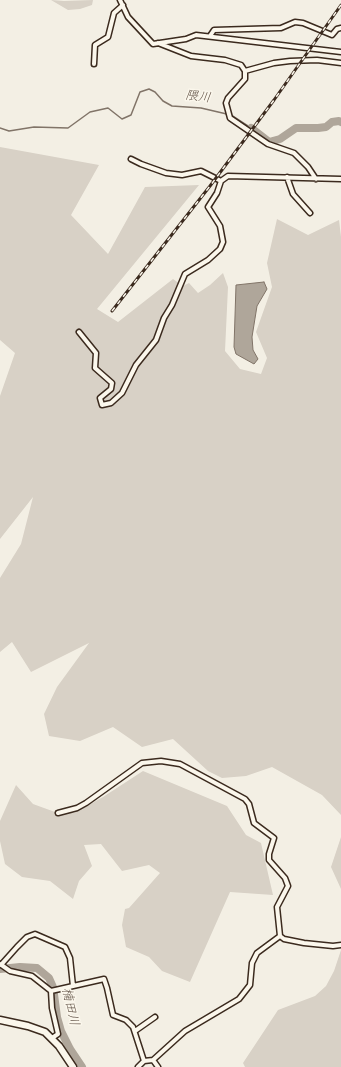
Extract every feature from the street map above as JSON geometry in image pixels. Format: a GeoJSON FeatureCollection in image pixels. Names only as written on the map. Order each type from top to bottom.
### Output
{"type":"FeatureCollection","features":[{"type":"Feature","properties":{"kind":"street"},"geometry":{"type":"LineString","coordinates":[[121,2],[128,17],[141,29],[145,36],[153,44],[186,39],[196,35],[341,52]]}},
{"type":"Feature","properties":{"kind":"street"},"geometry":{"type":"LineString","coordinates":[[94,64],[95,45],[108,37],[114,13],[121,2]]}},
{"type":"Feature","properties":{"kind":"street"},"geometry":{"type":"LineString","coordinates":[[210,36],[214,30],[281,28],[295,22],[303,23],[332,35],[337,29],[341,28]]}},
{"type":"Feature","properties":{"kind":"street"},"geometry":{"type":"LineString","coordinates":[[158,43],[191,56],[236,62],[241,65],[245,71],[244,79],[228,98],[226,104],[230,118],[268,144],[294,154],[308,167],[316,179]]}},
{"type":"Feature","properties":{"kind":"street"},"geometry":{"type":"LineString","coordinates":[[245,71],[274,63],[290,61],[317,60],[341,64]]}},
{"type":"Feature","properties":{"kind":"street"},"geometry":{"type":"LineString","coordinates":[[131,159],[141,164],[166,172],[182,175],[201,171],[221,181]]}},
{"type":"Feature","properties":{"kind":"street"},"geometry":{"type":"LineString","coordinates":[[79,332],[96,353],[95,368],[112,383],[111,389],[100,398],[102,404],[110,403],[122,393],[136,365],[156,340],[164,318],[172,305],[185,274],[208,260],[220,249],[223,242],[220,226],[208,207],[217,193],[221,181],[228,176],[341,179]]}},
{"type":"Feature","properties":{"kind":"street"},"geometry":{"type":"LineString","coordinates":[[287,177],[293,194],[310,213]]}},
{"type":"Feature","properties":{"kind":"street"},"geometry":{"type":"LineString","coordinates":[[58,812],[77,808],[86,803],[135,767],[149,761],[180,764],[241,796],[249,804],[254,823],[274,838],[269,854],[270,860],[287,882],[286,891],[278,907],[280,936]]}},
{"type":"Feature","properties":{"kind":"street"},"geometry":{"type":"LineString","coordinates":[[73,986],[70,958],[64,947],[35,934],[27,938],[0,965],[10,971],[32,976],[54,991],[104,979],[108,988],[113,1015],[126,1020],[135,1031],[144,1061]]}},
{"type":"Feature","properties":{"kind":"street"},"geometry":{"type":"LineString","coordinates":[[280,936],[284,939],[304,943],[333,946],[341,945]]}},
{"type":"Feature","properties":{"kind":"street"},"geometry":{"type":"LineString","coordinates":[[138,1067],[144,1061],[153,1060],[185,1031],[239,999],[250,985],[252,963],[257,953],[280,936]]}},
{"type":"Feature","properties":{"kind":"street"},"geometry":{"type":"LineString","coordinates":[[52,1038],[58,1034],[52,1008],[54,991]]}},
{"type":"Feature","properties":{"kind":"street"},"geometry":{"type":"LineString","coordinates":[[135,1031],[155,1017]]}},
{"type":"Feature","properties":{"kind":"street"},"geometry":{"type":"LineString","coordinates":[[0,1020],[38,1029],[52,1038],[73,1067]]}},
{"type":"Feature","properties":{"kind":"street"},"geometry":{"type":"LineString","coordinates":[[153,1060],[158,1067]]}},
{"type":"Feature","properties":{"kind":"shaded area"},"geometry":{"type":"Polygon","coordinates":[[[51,0],[93,0],[92,5],[80,9],[68,10],[51,0]]]}},
{"type":"Feature","properties":{"kind":"shaded area"},"geometry":{"type":"Polygon","coordinates":[[[0,147],[99,165],[71,215],[108,254],[145,187],[199,185],[97,309],[118,322],[173,279],[183,286],[189,283],[198,293],[210,285],[223,273],[228,287],[225,351],[240,369],[261,374],[267,358],[256,332],[272,287],[267,263],[277,219],[308,235],[339,220],[341,237],[341,815],[322,795],[272,767],[246,776],[222,778],[208,771],[173,739],[142,747],[113,727],[80,741],[49,736],[44,714],[57,687],[89,643],[31,672],[12,642],[0,652],[0,578],[21,544],[33,497],[0,539],[0,396],[15,353],[0,340],[0,147]]]}},
{"type":"Feature","properties":{"kind":"shaded area"},"geometry":{"type":"Polygon","coordinates":[[[264,282],[267,289],[257,306],[252,337],[253,350],[258,359],[254,364],[236,354],[234,347],[236,285],[264,282]]]}},
{"type":"Feature","properties":{"kind":"shaded area"},"geometry":{"type":"Polygon","coordinates":[[[143,771],[227,806],[246,835],[261,843],[273,895],[230,892],[190,982],[162,971],[149,957],[126,947],[122,925],[125,909],[129,908],[160,873],[149,865],[122,871],[101,844],[84,845],[92,866],[79,881],[73,899],[50,881],[22,877],[5,864],[0,841],[0,821],[16,785],[33,804],[55,812],[74,813],[103,797],[143,771]]]}},
{"type":"Feature","properties":{"kind":"shaded area"},"geometry":{"type":"Polygon","coordinates":[[[341,837],[341,889],[331,867],[341,837]]]}},
{"type":"Feature","properties":{"kind":"shaded area"},"geometry":{"type":"Polygon","coordinates":[[[341,950],[341,1067],[245,1067],[243,1063],[278,1010],[315,996],[326,986],[334,971],[341,950]]]}},
{"type":"Feature","properties":{"kind":"waterway","name":"隈川"},"geometry":{"type":"LineString","coordinates":[[0,128],[9,131],[34,127],[68,128],[90,112],[108,108],[122,119],[131,115],[140,92],[149,89],[155,92],[163,101],[172,106],[201,108],[231,115],[251,128]]}},
{"type":"Feature","properties":{"kind":"waterway","name":"隈川"},"geometry":{"type":"LineString","coordinates":[[251,128],[269,142],[280,139],[296,128],[326,127],[332,122],[341,122]]}},
{"type":"Feature","properties":{"kind":"waterway","name":"楠田川"},"geometry":{"type":"LineString","coordinates":[[0,969],[20,967],[37,968],[49,978],[53,987],[57,1017],[61,1031],[70,1049],[82,1067]]}},
{"type":"Feature","properties":{"kind":"railway"},"geometry":{"type":"LineString","coordinates":[[112,311],[210,186],[274,100],[341,5]]}}]}
